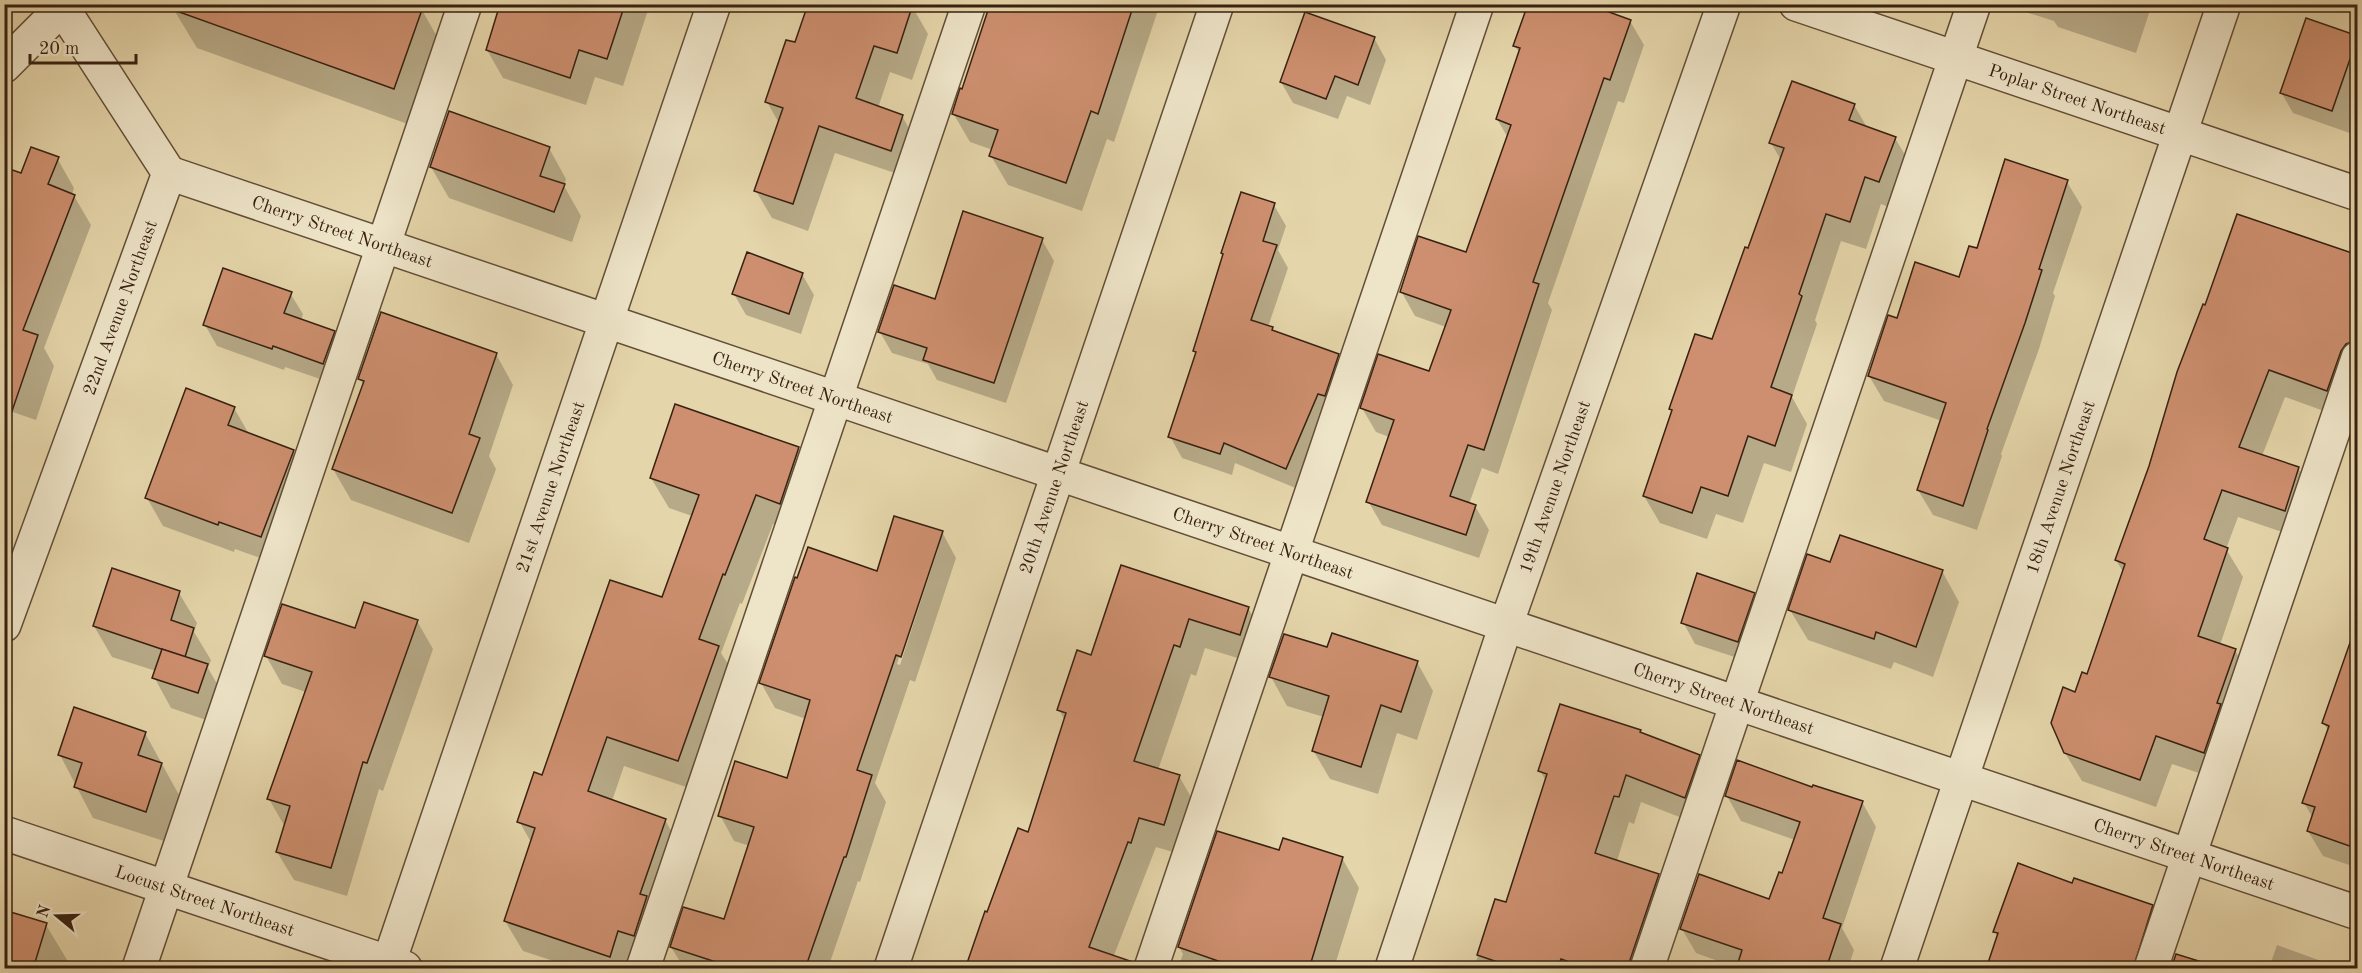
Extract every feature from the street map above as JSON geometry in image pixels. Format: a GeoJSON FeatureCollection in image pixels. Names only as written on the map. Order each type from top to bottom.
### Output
{"type":"FeatureCollection","features":[{"type":"Feature","properties":{"kind":"street"},"geometry":{"type":"LineString","coordinates":[[139,969],[465,4]]}},
{"type":"Feature","properties":{"kind":"street","name":"21st Avenue Northeast"},"geometry":{"type":"LineString","coordinates":[[394,967],[606,321],[714,4]]}},
{"type":"Feature","properties":{"kind":"street"},"geometry":{"type":"LineString","coordinates":[[643,969],[969,4]]}},
{"type":"Feature","properties":{"kind":"street","name":"20th Avenue Northeast"},"geometry":{"type":"LineString","coordinates":[[891,969],[1217,4]]}},
{"type":"Feature","properties":{"kind":"street"},"geometry":{"type":"LineString","coordinates":[[1152,969],[1477,4]]}},
{"type":"Feature","properties":{"kind":"street","name":"19th Avenue Northeast"},"geometry":{"type":"LineString","coordinates":[[1392,969],[1506,625],[1724,4]]}},
{"type":"Feature","properties":{"kind":"street","name":"Poplar Street Northeast"},"geometry":{"type":"LineString","coordinates":[[1796,4],[2358,194]]}},
{"type":"Feature","properties":{"kind":"street"},"geometry":{"type":"LineString","coordinates":[[1647,969],[1974,4]]}},
{"type":"Feature","properties":{"kind":"street","name":"18th Avenue Northeast"},"geometry":{"type":"LineString","coordinates":[[1897,969],[2224,4]]}},
{"type":"Feature","properties":{"kind":"street"},"geometry":{"type":"LineString","coordinates":[[4,66],[64,7],[169,173]]}},
{"type":"Feature","properties":{"kind":"street","name":"Cherry Street Northeast"},"geometry":{"type":"LineString","coordinates":[[169,173],[2358,913]]}},
{"type":"Feature","properties":{"kind":"street","name":"22nd Avenue Northeast"},"geometry":{"type":"LineString","coordinates":[[4,625],[169,173]]}},
{"type":"Feature","properties":{"kind":"street"},"geometry":{"type":"LineString","coordinates":[[2151,969],[2358,358]]}},
{"type":"Feature","properties":{"kind":"street","name":"Locust Street Northeast"},"geometry":{"type":"LineString","coordinates":[[4,833],[394,967]]}},
{"type":"Feature","properties":{"kind":"building"},"geometry":{"type":"Polygon","coordinates":[[[169,4],[424,4],[394,89],[168,8],[169,4]]]}},
{"type":"Feature","properties":{"kind":"building"},"geometry":{"type":"Polygon","coordinates":[[[500,4],[625,4],[607,59],[579,50],[570,78],[486,50],[500,4]]]}},
{"type":"Feature","properties":{"kind":"building"},"geometry":{"type":"Polygon","coordinates":[[[808,4],[913,4],[897,53],[874,46],[856,98],[903,115],[891,151],[819,126],[793,204],[754,191],[783,108],[765,102],[786,40],[795,42],[808,4]]]}},
{"type":"Feature","properties":{"kind":"building"},"geometry":{"type":"Polygon","coordinates":[[[990,4],[1134,4],[1098,114],[1091,111],[1066,183],[989,156],[998,130],[952,114],[990,4]]]}},
{"type":"Feature","properties":{"kind":"building"},"geometry":{"type":"Polygon","coordinates":[[[1528,4],[1587,4],[1631,20],[1610,80],[1604,78],[1533,282],[1539,284],[1484,450],[1468,445],[1450,496],[1476,505],[1466,535],[1366,502],[1394,420],[1360,408],[1378,354],[1429,371],[1451,310],[1400,292],[1418,236],[1466,252],[1511,125],[1496,119],[1520,48],[1513,46],[1528,4]]]}},
{"type":"Feature","properties":{"kind":"building"},"geometry":{"type":"Polygon","coordinates":[[[1305,12],[1375,37],[1358,85],[1335,76],[1326,99],[1280,82],[1305,12]]]}},
{"type":"Feature","properties":{"kind":"building"},"geometry":{"type":"Polygon","coordinates":[[[2306,18],[2358,36],[2332,111],[2280,93],[2306,18]]]}},
{"type":"Feature","properties":{"kind":"building"},"geometry":{"type":"Polygon","coordinates":[[[1792,81],[1855,104],[1849,120],[1896,137],[1879,182],[1865,177],[1850,222],[1826,214],[1799,294],[1802,296],[1771,387],[1792,395],[1775,446],[1748,436],[1728,496],[1701,487],[1692,513],[1643,496],[1672,410],[1669,409],[1695,334],[1712,339],[1784,148],[1769,143],[1792,81]]]}},
{"type":"Feature","properties":{"kind":"building"},"geometry":{"type":"Polygon","coordinates":[[[449,111],[550,147],[540,176],[565,184],[554,212],[430,167],[449,111]]]}},
{"type":"Feature","properties":{"kind":"building"},"geometry":{"type":"Polygon","coordinates":[[[31,147],[59,157],[48,184],[75,195],[23,330],[38,335],[9,420],[4,419],[4,167],[21,173],[31,147]]]}},
{"type":"Feature","properties":{"kind":"building"},"geometry":{"type":"Polygon","coordinates":[[[2005,159],[2068,180],[2039,269],[2042,270],[2025,323],[1987,429],[1963,506],[1917,490],[1946,403],[1868,376],[1888,315],[1897,318],[1915,262],[1959,277],[1969,246],[1977,248],[2005,159]]]}},
{"type":"Feature","properties":{"kind":"building"},"geometry":{"type":"Polygon","coordinates":[[[1241,192],[1275,203],[1263,241],[1277,245],[1251,320],[1339,354],[1325,396],[1318,394],[1286,469],[1224,443],[1220,454],[1168,437],[1196,352],[1193,351],[1241,192]]]}},
{"type":"Feature","properties":{"kind":"building"},"geometry":{"type":"Polygon","coordinates":[[[963,211],[1043,238],[994,383],[923,360],[927,348],[878,332],[894,285],[935,299],[963,211]]]}},
{"type":"Feature","properties":{"kind":"building"},"geometry":{"type":"Polygon","coordinates":[[[2237,214],[2358,255],[2358,340],[2346,344],[2341,351],[2327,391],[2269,370],[2239,447],[2299,467],[2285,511],[2222,490],[2204,539],[2228,548],[2198,636],[2236,649],[2217,703],[2221,704],[2204,753],[2156,736],[2140,780],[2064,753],[2051,723],[2063,687],[2075,692],[2082,672],[2087,674],[2125,564],[2115,560],[2149,466],[2177,372],[2203,304],[2205,305],[2237,214]]]}},
{"type":"Feature","properties":{"kind":"building"},"geometry":{"type":"Polygon","coordinates":[[[747,252],[803,273],[789,314],[732,294],[747,252]]]}},
{"type":"Feature","properties":{"kind":"building"},"geometry":{"type":"Polygon","coordinates":[[[223,268],[292,292],[284,313],[335,331],[323,364],[203,325],[223,268]]]}},
{"type":"Feature","properties":{"kind":"building"},"geometry":{"type":"Polygon","coordinates":[[[381,312],[497,353],[469,434],[480,438],[452,513],[332,469],[364,381],[358,379],[381,312]]]}},
{"type":"Feature","properties":{"kind":"building"},"geometry":{"type":"Polygon","coordinates":[[[186,388],[235,407],[228,425],[294,450],[261,537],[219,522],[218,525],[145,498],[186,388]]]}},
{"type":"Feature","properties":{"kind":"building"},"geometry":{"type":"Polygon","coordinates":[[[675,404],[799,447],[780,504],[756,495],[725,575],[723,574],[699,639],[719,646],[678,761],[607,737],[588,791],[666,819],[640,894],[647,896],[634,936],[618,931],[610,957],[504,921],[535,828],[517,822],[534,772],[542,775],[610,580],[662,597],[699,495],[650,478],[675,404]]]}},
{"type":"Feature","properties":{"kind":"building"},"geometry":{"type":"Polygon","coordinates":[[[894,516],[943,531],[901,657],[896,655],[857,770],[872,775],[846,857],[844,857],[805,969],[717,969],[719,963],[670,947],[683,907],[724,919],[754,827],[718,816],[735,761],[787,778],[810,700],[759,683],[795,577],[797,578],[808,547],[877,571],[894,516]]]}},
{"type":"Feature","properties":{"kind":"building"},"geometry":{"type":"Polygon","coordinates":[[[1840,535],[1943,570],[1916,647],[1876,632],[1874,639],[1788,610],[1807,554],[1830,562],[1840,535]]]}},
{"type":"Feature","properties":{"kind":"building"},"geometry":{"type":"Polygon","coordinates":[[[1121,565],[1249,607],[1240,635],[1189,619],[1180,647],[1174,645],[1134,761],[1180,775],[1164,825],[1139,818],[1089,947],[1133,962],[1133,969],[965,969],[1018,828],[1028,832],[1066,713],[1057,710],[1077,650],[1091,655],[1121,565]]]}},
{"type":"Feature","properties":{"kind":"building"},"geometry":{"type":"Polygon","coordinates":[[[112,568],[180,591],[171,620],[194,628],[185,657],[93,626],[112,568]]]}},
{"type":"Feature","properties":{"kind":"building"},"geometry":{"type":"Polygon","coordinates":[[[1697,573],[1755,593],[1738,642],[1681,623],[1697,573]]]}},
{"type":"Feature","properties":{"kind":"building"},"geometry":{"type":"Polygon","coordinates":[[[364,602],[418,620],[367,763],[363,762],[331,868],[276,852],[290,806],[267,799],[312,672],[264,656],[282,604],[355,628],[364,602]]]}},
{"type":"Feature","properties":{"kind":"building"},"geometry":{"type":"Polygon","coordinates":[[[1332,633],[1418,661],[1401,712],[1381,705],[1361,767],[1312,751],[1329,696],[1269,677],[1284,634],[1327,647],[1332,633]]]}},
{"type":"Feature","properties":{"kind":"building"},"geometry":{"type":"Polygon","coordinates":[[[2353,634],[2358,635],[2358,849],[2307,831],[2315,807],[2302,803],[2329,726],[2322,723],[2353,634]]]}},
{"type":"Feature","properties":{"kind":"building"},"geometry":{"type":"Polygon","coordinates":[[[162,649],[208,664],[198,693],[152,678],[162,649]]]}},
{"type":"Feature","properties":{"kind":"building"},"geometry":{"type":"Polygon","coordinates":[[[1560,704],[1641,730],[1640,732],[1700,755],[1685,798],[1626,775],[1619,797],[1614,796],[1595,853],[1659,874],[1627,969],[1589,969],[1561,959],[1557,969],[1518,969],[1477,955],[1495,899],[1506,902],[1547,774],[1538,771],[1560,704]]]}},
{"type":"Feature","properties":{"kind":"building"},"geometry":{"type":"Polygon","coordinates":[[[74,707],[146,732],[138,755],[162,763],[146,812],[74,787],[82,763],[58,755],[74,707]]]}},
{"type":"Feature","properties":{"kind":"building"},"geometry":{"type":"Polygon","coordinates":[[[1737,760],[1812,787],[1813,785],[1863,801],[1823,918],[1841,924],[1826,969],[1736,969],[1742,950],[1680,929],[1699,874],[1769,899],[1779,872],[1782,873],[1800,822],[1725,796],[1737,760]]]}},
{"type":"Feature","properties":{"kind":"building"},"geometry":{"type":"Polygon","coordinates":[[[1217,831],[1279,850],[1283,838],[1343,857],[1309,969],[1241,969],[1178,947],[1217,831]]]}},
{"type":"Feature","properties":{"kind":"building"},"geometry":{"type":"Polygon","coordinates":[[[2018,863],[2072,883],[2074,878],[2153,905],[2133,969],[1986,969],[1998,933],[1993,932],[2018,863]]]}},
{"type":"Feature","properties":{"kind":"building"},"geometry":{"type":"Polygon","coordinates":[[[4,910],[47,923],[33,969],[4,969],[4,910]]]}},
{"type":"Feature","properties":{"kind":"building"},"geometry":{"type":"Polygon","coordinates":[[[2176,954],[2202,962],[2201,969],[2171,969],[2176,954]]]}}]}
